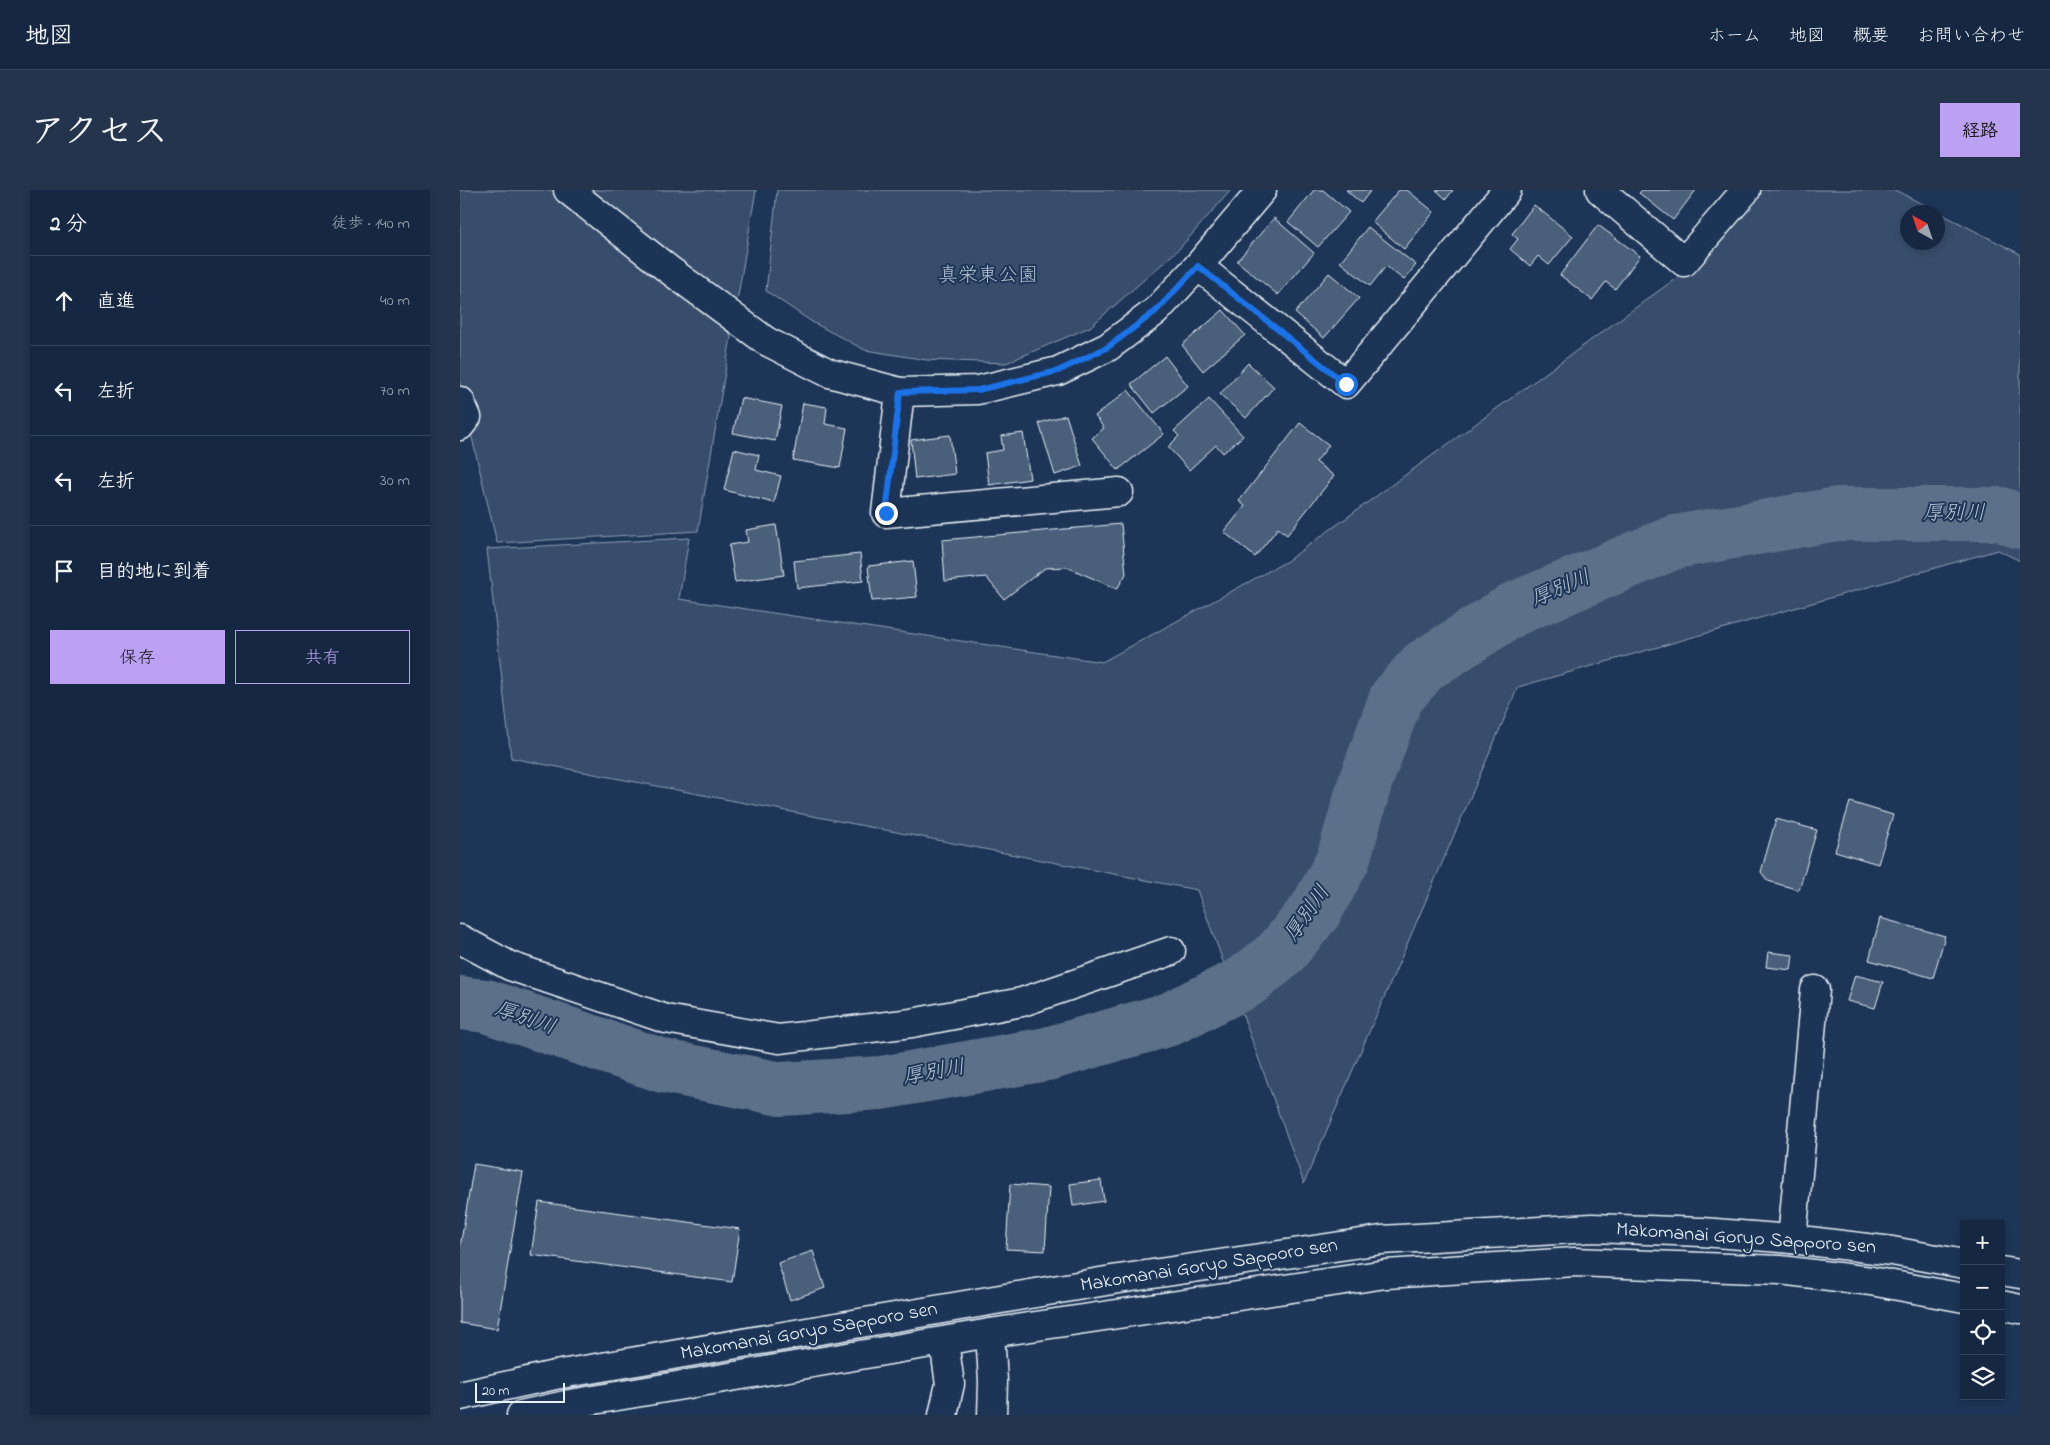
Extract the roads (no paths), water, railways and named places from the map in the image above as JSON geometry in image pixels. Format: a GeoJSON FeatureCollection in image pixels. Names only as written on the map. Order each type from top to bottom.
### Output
{"type":"FeatureCollection","features":[{"type":"Feature","properties":{"kind":"main road"},"geometry":{"type":"LineString","coordinates":[[568,190],[668,269],[766,341],[828,373],[900,392],[978,390],[1058,371],[1108,347],[1156,311],[1198,266],[1262,190]]}},
{"type":"Feature","properties":{"kind":"main road"},"geometry":{"type":"LineString","coordinates":[[1198,266],[1346,384],[1507,190]]}},
{"type":"Feature","properties":{"kind":"main road"},"geometry":{"type":"LineString","coordinates":[[1600,190],[1684,262],[1746,190]]}},
{"type":"Feature","properties":{"kind":"main road"},"geometry":{"type":"LineString","coordinates":[[900,392],[886,513],[1119,492]]}},
{"type":"Feature","properties":{"kind":"main road"},"geometry":{"type":"LineString","coordinates":[[460,401],[467,417],[460,426]]}},
{"type":"Feature","properties":{"kind":"main road"},"geometry":{"type":"LineString","coordinates":[[460,939],[510,966],[666,1019],[780,1039],[912,1022],[1022,1002],[1171,951]]}},
{"type":"Feature","properties":{"kind":"main road"},"geometry":{"type":"LineString","coordinates":[[1792,1239],[1815,990]]}},
{"type":"Feature","properties":{"kind":"main road","name":"Makomanai Goryo Sapporo sen"},"geometry":{"type":"LineString","coordinates":[[460,1396],[555,1375],[1112,1280],[1381,1240],[1592,1228],[1702,1232],[1792,1239],[1892,1251],[1960,1263]]}},
{"type":"Feature","properties":{"kind":"main road","name":"Makomanai Goryo Sapporo sen"},"geometry":{"type":"LineString","coordinates":[[521,1415],[570,1404],[990,1333],[1386,1274],[1575,1262],[1780,1270],[1871,1282],[1960,1297]]}},
{"type":"Feature","properties":{"kind":"main road"},"geometry":{"type":"LineString","coordinates":[[2005,1272],[2020,1274]]}},
{"type":"Feature","properties":{"kind":"main road"},"geometry":{"type":"LineString","coordinates":[[2005,1306],[2020,1310]]}},
{"type":"Feature","properties":{"kind":"main road"},"geometry":{"type":"LineString","coordinates":[[990,1333],[993,1380],[992,1415]]}},
{"type":"Feature","properties":{"kind":"main road"},"geometry":{"type":"LineString","coordinates":[[943,1415],[950,1384],[944,1342]]}},
{"type":"Feature","properties":{"kind":"waterway","name":"厚別川"},"geometry":{"type":"LineString","coordinates":[[460,1003],[486,1006],[663,1066],[781,1089],[881,1083],[1047,1054],[1170,1019],[1245,982],[1279,955],[1316,910],[1343,860],[1365,783],[1396,698],[1424,666],[1514,609],[1675,542],[1837,514],[2001,514],[2020,522]]}},
{"type":"Feature","properties":{"kind":"park label","name":"真栄東公園"},"geometry":{"type":"Point","coordinates":[988,276]}}]}
